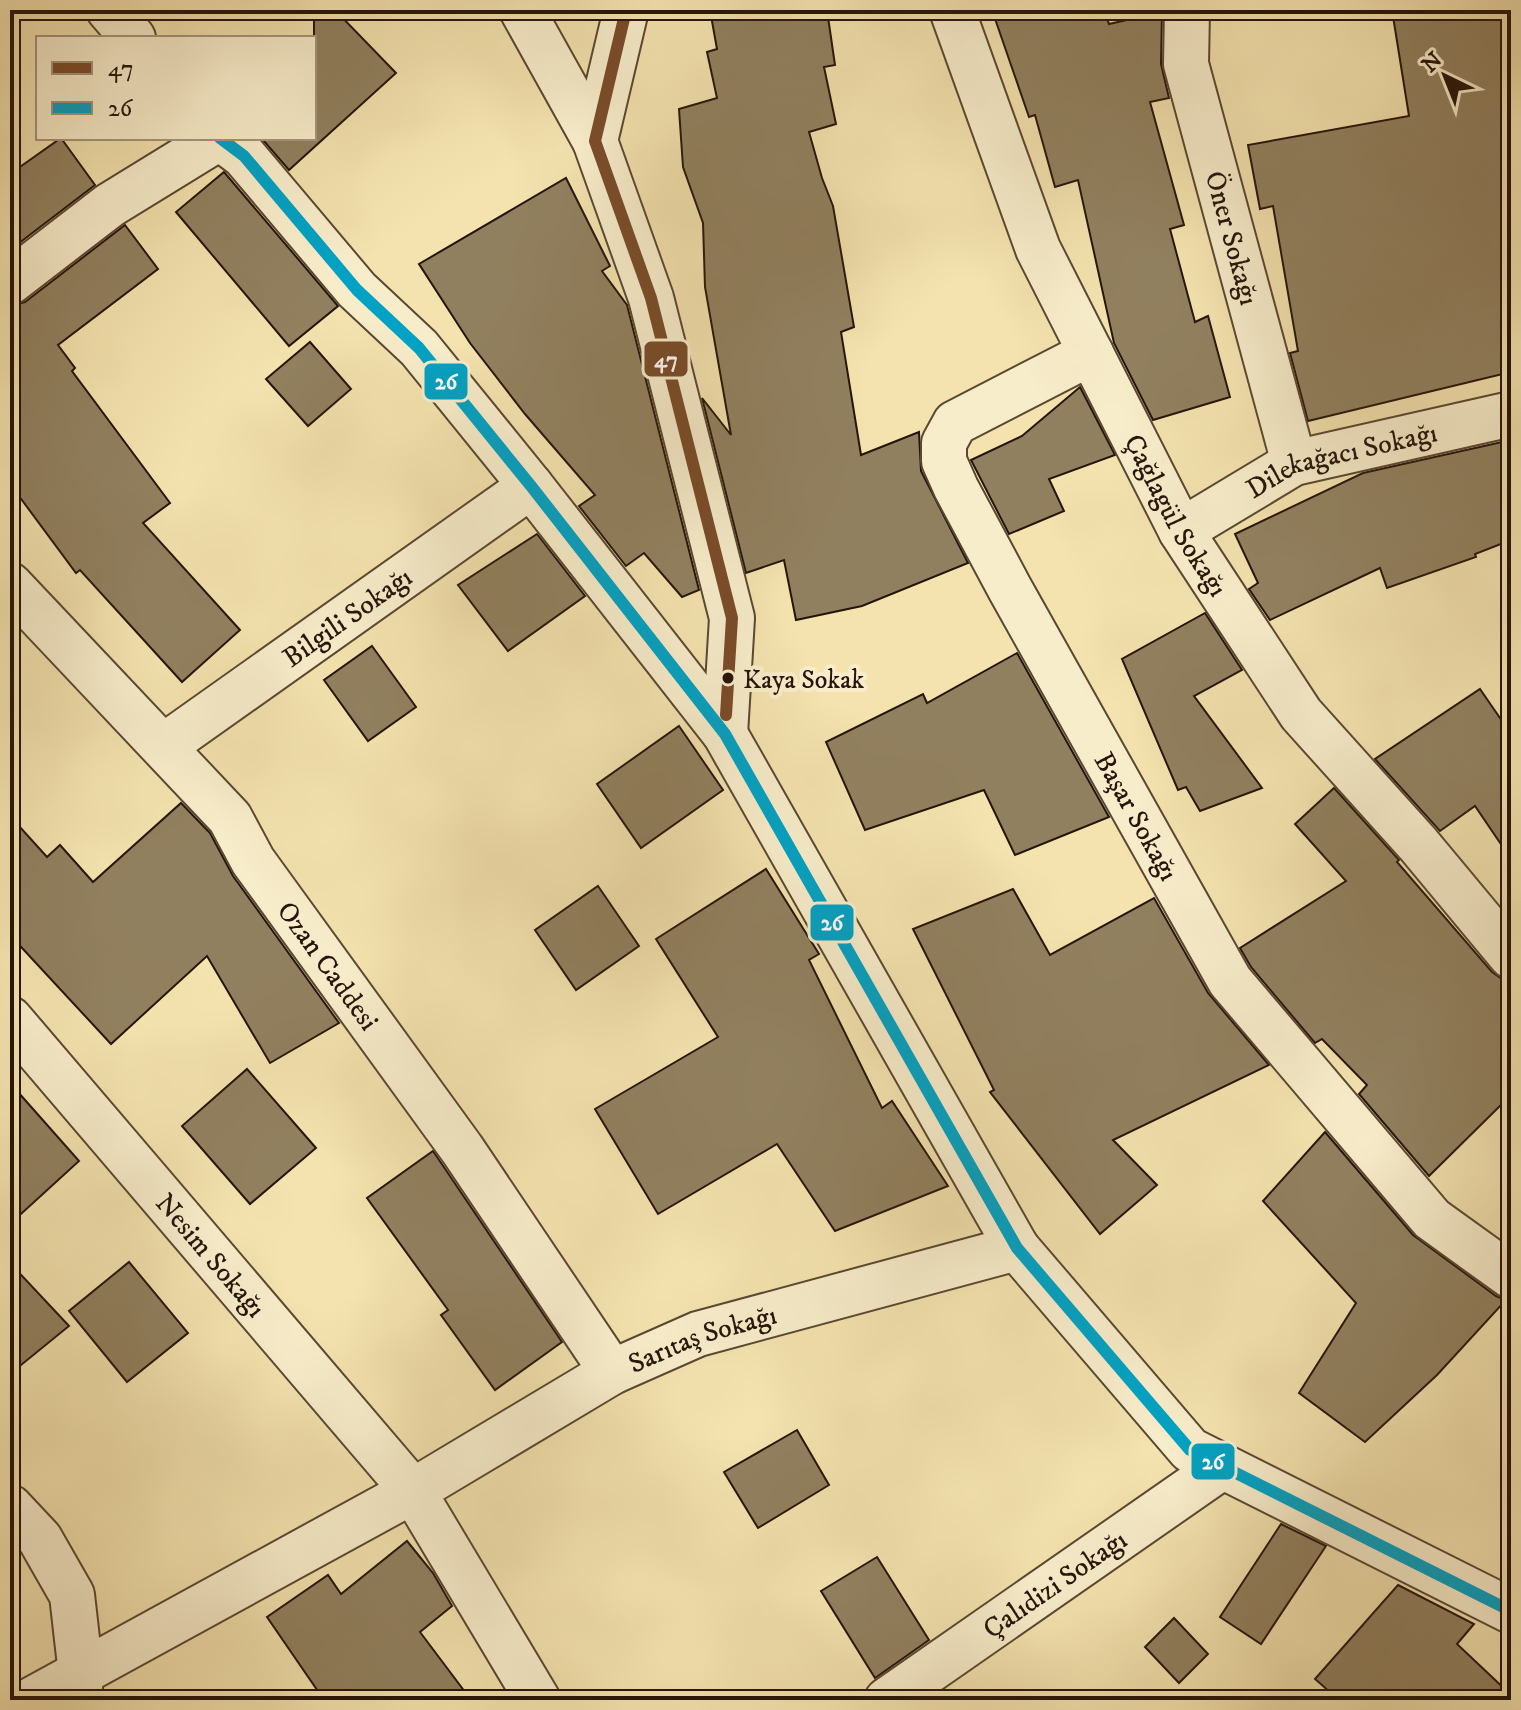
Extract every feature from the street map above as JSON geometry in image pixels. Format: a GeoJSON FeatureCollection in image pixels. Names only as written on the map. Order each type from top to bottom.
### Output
{"type":"FeatureCollection","features":[{"type":"Feature","properties":{"kind":"street"},"geometry":{"type":"LineString","coordinates":[[109,10],[131,36]]}},
{"type":"Feature","properties":{"kind":"street"},"geometry":{"type":"LineString","coordinates":[[522,10],[595,141],[651,298],[732,618],[725,734]]}},
{"type":"Feature","properties":{"kind":"street"},"geometry":{"type":"LineString","coordinates":[[595,141],[626,10]]}},
{"type":"Feature","properties":{"kind":"street","name":"Çağlagül Sokağı"},"geometry":{"type":"LineString","coordinates":[[952,10],[1038,249],[1181,531],[1301,714],[1418,844],[1511,956]]}},
{"type":"Feature","properties":{"kind":"street","name":"Öner Sokağı"},"geometry":{"type":"LineString","coordinates":[[1187,10],[1186,64],[1294,463]]}},
{"type":"Feature","properties":{"kind":"street"},"geometry":{"type":"LineString","coordinates":[[10,282],[110,205],[216,140]]}},
{"type":"Feature","properties":{"kind":"street"},"geometry":{"type":"LineString","coordinates":[[222,140],[244,156],[357,290],[419,348],[725,734],[1017,1248],[1190,1450],[1511,1611]]}},
{"type":"Feature","properties":{"kind":"street","name":"Başar Sokağı"},"geometry":{"type":"LineString","coordinates":[[1091,353],[955,423],[944,443],[944,461],[956,488],[1230,981],[1432,1219],[1511,1276]]}},
{"type":"Feature","properties":{"kind":"street","name":"Dilekağacı Sokağı"},"geometry":{"type":"LineString","coordinates":[[1181,531],[1294,463],[1511,414]]}},
{"type":"Feature","properties":{"kind":"street","name":"Bilgili Sokağı"},"geometry":{"type":"LineString","coordinates":[[164,746],[531,486]]}},
{"type":"Feature","properties":{"kind":"street","name":"Ozan Caddesi"},"geometry":{"type":"LineString","coordinates":[[10,585],[230,818],[253,861],[462,1149],[612,1372]]}},
{"type":"Feature","properties":{"kind":"street","name":"Nesim Sokağı"},"geometry":{"type":"LineString","coordinates":[[10,1019],[413,1491]]}},
{"type":"Feature","properties":{"kind":"street","name":"Sarıtaş Sokağı"},"geometry":{"type":"LineString","coordinates":[[31,1700],[80,1687],[612,1372],[698,1334],[1017,1248]]}},
{"type":"Feature","properties":{"kind":"street","name":"Çalıdizi Sokağı"},"geometry":{"type":"LineString","coordinates":[[887,1700],[1222,1467]]}},
{"type":"Feature","properties":{"kind":"street"},"geometry":{"type":"LineString","coordinates":[[413,1491],[538,1700]]}},
{"type":"Feature","properties":{"kind":"street"},"geometry":{"type":"LineString","coordinates":[[10,1507],[40,1539],[72,1595],[80,1687]]}},
{"type":"Feature","properties":{"kind":"building"},"geometry":{"type":"Polygon","coordinates":[[[314,10],[335,10],[396,73],[289,170],[263,140],[316,140],[314,10]]]}},
{"type":"Feature","properties":{"kind":"building"},"geometry":{"type":"Polygon","coordinates":[[[710,10],[827,10],[835,65],[824,67],[836,124],[809,132],[833,206],[854,327],[841,332],[861,455],[919,432],[921,471],[968,563],[862,606],[796,620],[784,560],[746,573],[702,398],[731,435],[705,287],[703,223],[683,167],[679,109],[717,98],[707,52],[717,49],[710,10]]]}},
{"type":"Feature","properties":{"kind":"building"},"geometry":{"type":"Polygon","coordinates":[[[992,10],[1104,10],[1109,24],[1162,12],[1161,64],[1169,98],[1150,102],[1184,225],[1170,229],[1195,322],[1208,316],[1230,397],[1153,420],[1114,343],[1078,180],[1055,187],[1035,115],[1029,117],[992,10]]]}},
{"type":"Feature","properties":{"kind":"building"},"geometry":{"type":"Polygon","coordinates":[[[1392,10],[1511,10],[1511,372],[1308,421],[1290,353],[1298,351],[1273,206],[1260,209],[1248,145],[1409,116],[1392,10]]]}},
{"type":"Feature","properties":{"kind":"building"},"geometry":{"type":"Polygon","coordinates":[[[62,140],[95,185],[10,250],[10,174],[62,140]]]}},
{"type":"Feature","properties":{"kind":"building"},"geometry":{"type":"Polygon","coordinates":[[[224,172],[338,306],[289,346],[176,212],[224,172]]]}},
{"type":"Feature","properties":{"kind":"building"},"geometry":{"type":"Polygon","coordinates":[[[566,178],[610,266],[602,271],[627,305],[699,590],[682,597],[644,553],[626,566],[579,506],[595,495],[525,414],[470,343],[419,264],[566,178]]]}},
{"type":"Feature","properties":{"kind":"building"},"geometry":{"type":"Polygon","coordinates":[[[125,225],[158,269],[58,345],[75,368],[72,371],[170,503],[143,523],[240,630],[182,682],[80,570],[76,573],[10,484],[10,306],[25,302],[125,225]]]}},
{"type":"Feature","properties":{"kind":"building"},"geometry":{"type":"Polygon","coordinates":[[[310,342],[351,389],[308,426],[266,379],[310,342]]]}},
{"type":"Feature","properties":{"kind":"building"},"geometry":{"type":"Polygon","coordinates":[[[1080,387],[1115,455],[1049,479],[1064,511],[1009,534],[971,460],[1022,436],[1080,387]]]}},
{"type":"Feature","properties":{"kind":"building"},"geometry":{"type":"Polygon","coordinates":[[[1511,440],[1511,540],[1475,554],[1476,557],[1387,588],[1380,568],[1270,620],[1249,589],[1258,583],[1235,534],[1363,473],[1511,440]]]}},
{"type":"Feature","properties":{"kind":"building"},"geometry":{"type":"Polygon","coordinates":[[[537,534],[585,596],[508,651],[458,585],[537,534]]]}},
{"type":"Feature","properties":{"kind":"building"},"geometry":{"type":"Polygon","coordinates":[[[1205,613],[1242,670],[1194,696],[1262,788],[1200,811],[1186,787],[1178,790],[1122,659],[1205,613]]]}},
{"type":"Feature","properties":{"kind":"building"},"geometry":{"type":"Polygon","coordinates":[[[372,646],[416,707],[368,741],[324,680],[372,646]]]}},
{"type":"Feature","properties":{"kind":"building"},"geometry":{"type":"Polygon","coordinates":[[[1017,653],[1109,817],[1015,855],[984,790],[865,830],[826,742],[923,694],[927,703],[1017,653]]]}},
{"type":"Feature","properties":{"kind":"building"},"geometry":{"type":"Polygon","coordinates":[[[1480,689],[1511,734],[1511,859],[1475,806],[1440,831],[1375,759],[1480,689]]]}},
{"type":"Feature","properties":{"kind":"building"},"geometry":{"type":"Polygon","coordinates":[[[679,726],[723,790],[641,848],[597,784],[679,726]]]}},
{"type":"Feature","properties":{"kind":"building"},"geometry":{"type":"Polygon","coordinates":[[[1334,788],[1399,860],[1397,862],[1492,972],[1502,979],[1511,980],[1511,1095],[1429,1176],[1359,1094],[1367,1085],[1322,1039],[1315,1043],[1251,967],[1240,948],[1346,881],[1295,824],[1334,788]]]}},
{"type":"Feature","properties":{"kind":"building"},"geometry":{"type":"Polygon","coordinates":[[[181,803],[210,833],[233,876],[339,1023],[270,1063],[207,956],[111,1044],[10,935],[10,816],[47,857],[60,845],[93,882],[181,803]]]}},
{"type":"Feature","properties":{"kind":"building"},"geometry":{"type":"Polygon","coordinates":[[[766,869],[819,954],[809,960],[882,1108],[892,1101],[948,1186],[835,1231],[777,1144],[658,1214],[595,1109],[718,1037],[656,939],[766,869]]]}},
{"type":"Feature","properties":{"kind":"building"},"geometry":{"type":"Polygon","coordinates":[[[598,886],[639,946],[576,990],[535,930],[598,886]]]}},
{"type":"Feature","properties":{"kind":"building"},"geometry":{"type":"Polygon","coordinates":[[[1013,889],[1050,955],[1154,898],[1208,993],[1269,1065],[1113,1140],[1157,1185],[1100,1234],[990,1092],[994,1090],[913,929],[1013,889]]]}},
{"type":"Feature","properties":{"kind":"building"},"geometry":{"type":"Polygon","coordinates":[[[247,1069],[316,1148],[250,1204],[182,1126],[247,1069]]]}},
{"type":"Feature","properties":{"kind":"building"},"geometry":{"type":"Polygon","coordinates":[[[10,1083],[79,1161],[10,1224],[10,1083]]]}},
{"type":"Feature","properties":{"kind":"building"},"geometry":{"type":"Polygon","coordinates":[[[1325,1132],[1413,1235],[1496,1296],[1506,1300],[1437,1375],[1365,1442],[1299,1393],[1356,1303],[1263,1201],[1325,1132]]]}},
{"type":"Feature","properties":{"kind":"building"},"geometry":{"type":"Polygon","coordinates":[[[433,1151],[562,1342],[495,1390],[441,1315],[448,1310],[367,1198],[433,1151]]]}},
{"type":"Feature","properties":{"kind":"building"},"geometry":{"type":"Polygon","coordinates":[[[129,1262],[188,1333],[127,1382],[69,1311],[129,1262]]]}},
{"type":"Feature","properties":{"kind":"building"},"geometry":{"type":"Polygon","coordinates":[[[10,1263],[69,1326],[10,1374],[10,1263]]]}},
{"type":"Feature","properties":{"kind":"building"},"geometry":{"type":"Polygon","coordinates":[[[797,1430],[829,1485],[758,1528],[724,1472],[797,1430]]]}},
{"type":"Feature","properties":{"kind":"building"},"geometry":{"type":"Polygon","coordinates":[[[1281,1524],[1326,1546],[1261,1644],[1220,1617],[1281,1524]]]}},
{"type":"Feature","properties":{"kind":"building"},"geometry":{"type":"Polygon","coordinates":[[[407,1541],[433,1573],[452,1606],[420,1632],[471,1700],[324,1700],[267,1617],[328,1575],[341,1594],[407,1541]]]}},
{"type":"Feature","properties":{"kind":"building"},"geometry":{"type":"Polygon","coordinates":[[[877,1557],[929,1640],[875,1678],[821,1591],[877,1557]]]}},
{"type":"Feature","properties":{"kind":"building"},"geometry":{"type":"Polygon","coordinates":[[[1398,1585],[1474,1624],[1457,1644],[1511,1695],[1511,1700],[1339,1700],[1315,1679],[1398,1585]]]}},
{"type":"Feature","properties":{"kind":"building"},"geometry":{"type":"Polygon","coordinates":[[[1174,1618],[1208,1654],[1179,1683],[1145,1647],[1174,1618]]]}},
{"type":"Feature","properties":{"kind":"transit line","name":"47"},"geometry":{"type":"LineString","coordinates":[[626,10],[595,141],[651,298],[732,618],[726,715]]}},
{"type":"Feature","properties":{"kind":"transit line","name":"26"},"geometry":{"type":"LineString","coordinates":[[223,140],[244,156],[357,290],[419,348],[725,734],[1017,1248],[1190,1450],[1511,1611]]}},
{"type":"Feature","properties":{"kind":"place","name":"Kaya Sokak"},"geometry":{"type":"Point","coordinates":[728,678]}}]}
